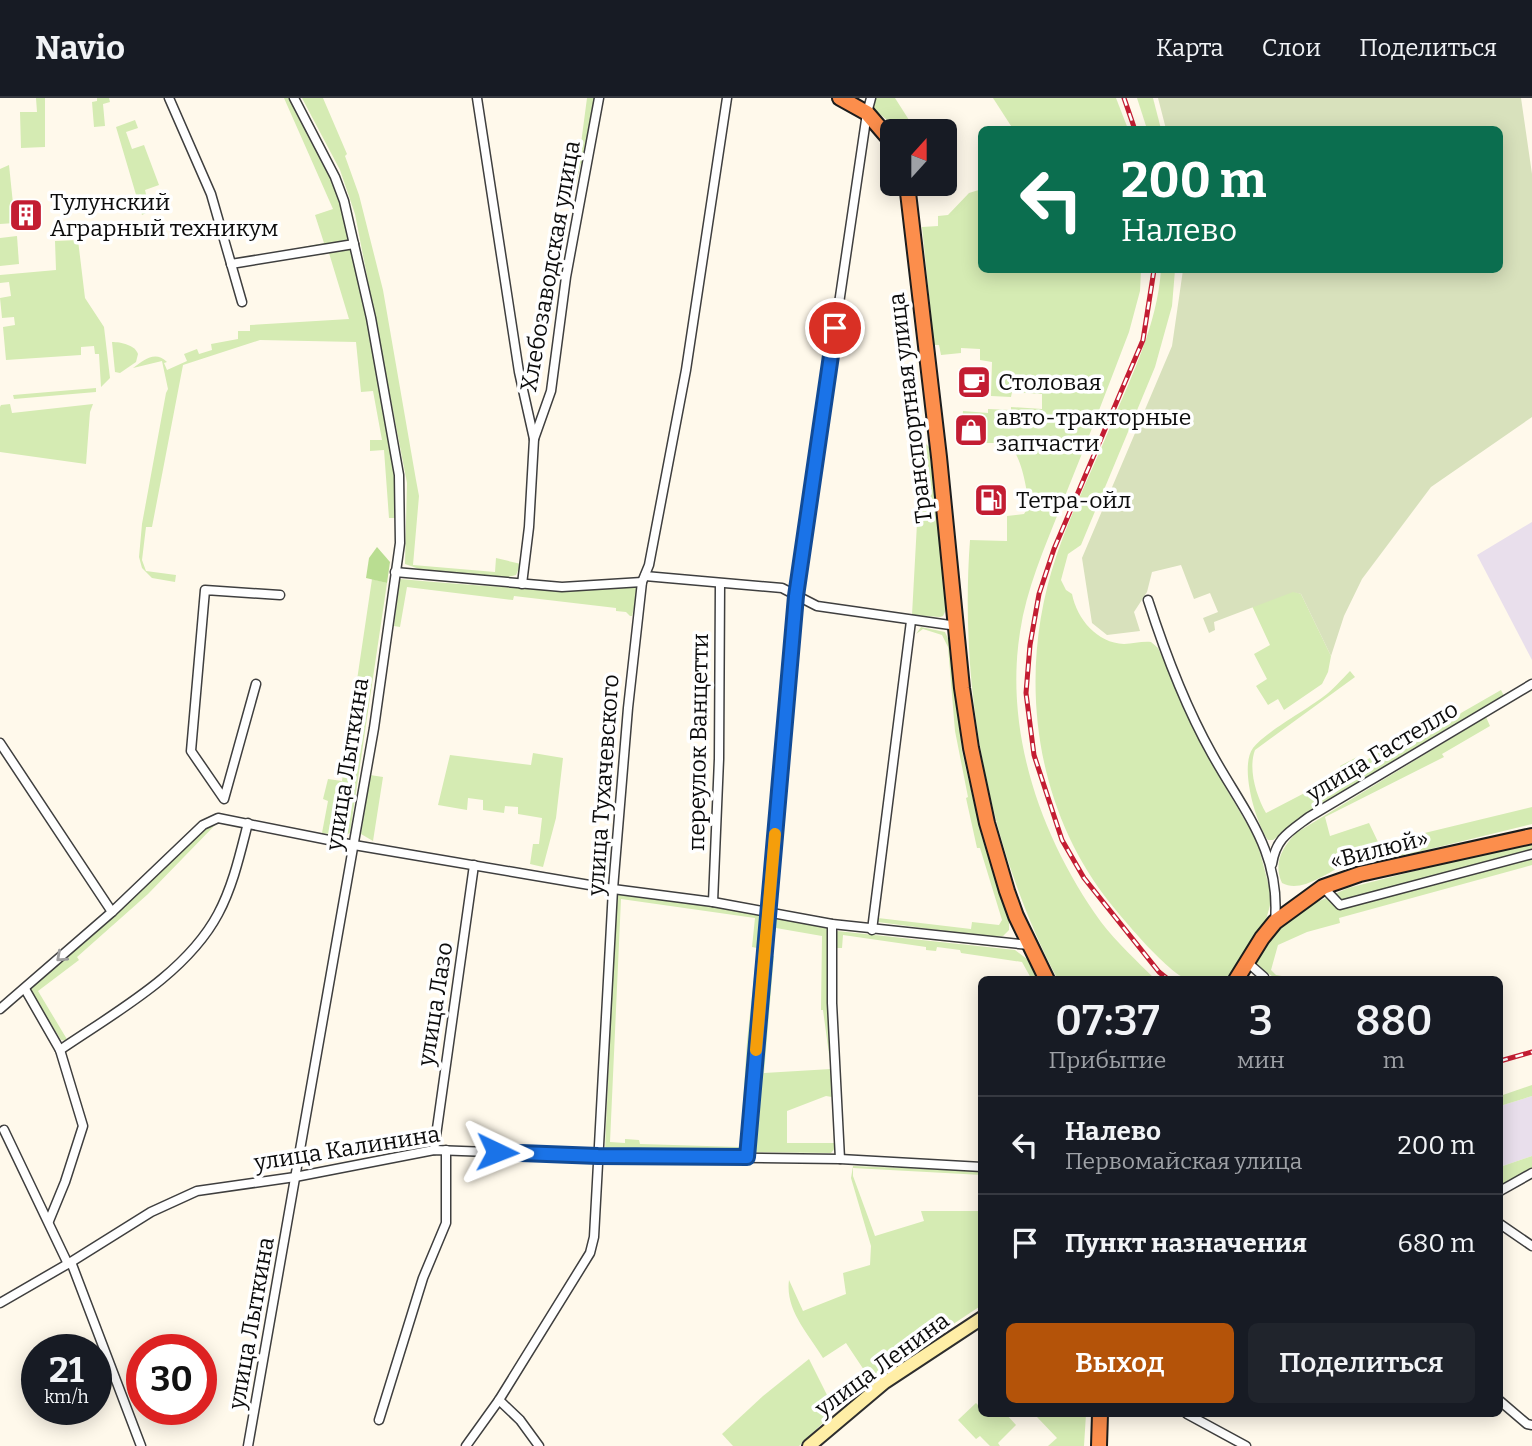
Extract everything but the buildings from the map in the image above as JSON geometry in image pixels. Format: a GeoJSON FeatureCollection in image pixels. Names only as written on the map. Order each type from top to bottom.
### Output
{"type":"FeatureCollection","features":[{"type":"Feature","properties":{"kind":"highway"},"geometry":{"type":"LineString","coordinates":[[841,98],[867,113],[880,128]]}},
{"type":"Feature","properties":{"kind":"highway","name":"Транспортная улица"},"geometry":{"type":"LineString","coordinates":[[908,196],[962,688],[978,785],[1007,891],[1045,976]]}},
{"type":"Feature","properties":{"kind":"highway","name":"«Вилюй»"},"geometry":{"type":"LineString","coordinates":[[1238,976],[1275,922],[1323,887],[1360,874],[1532,836]]}},
{"type":"Feature","properties":{"kind":"highway"},"geometry":{"type":"LineString","coordinates":[[1099,1446],[1100,1417]]}},
{"type":"Feature","properties":{"kind":"main road","name":"улица Ленина"},"geometry":{"type":"LineString","coordinates":[[809,1446],[885,1382],[978,1321]]}},
{"type":"Feature","properties":{"kind":"street"},"geometry":{"type":"LineString","coordinates":[[169,98],[211,194],[242,302]]}},
{"type":"Feature","properties":{"kind":"street","name":"улица Лыткина"},"geometry":{"type":"LineString","coordinates":[[248,1446],[374,728],[400,543],[399,475],[370,318],[344,201],[335,177],[294,98]]}},
{"type":"Feature","properties":{"kind":"street"},"geometry":{"type":"LineString","coordinates":[[477,98],[519,372],[534,439],[529,527],[522,584]]}},
{"type":"Feature","properties":{"kind":"street","name":"Хлебозаводская улица"},"geometry":{"type":"LineString","coordinates":[[534,439],[551,391],[566,277],[599,98]]}},
{"type":"Feature","properties":{"kind":"street","name":"улица Тухачевского"},"geometry":{"type":"LineString","coordinates":[[466,1446],[499,1400],[590,1253],[596,1224],[613,889],[630,682],[643,579],[686,370],[727,98]]}},
{"type":"Feature","properties":{"kind":"street"},"geometry":{"type":"LineString","coordinates":[[747,1157],[796,596],[871,98]]}},
{"type":"Feature","properties":{"kind":"street"},"geometry":{"type":"LineString","coordinates":[[231,264],[354,244]]}},
{"type":"Feature","properties":{"kind":"street"},"geometry":{"type":"LineString","coordinates":[[395,572],[581,587],[643,579],[782,588],[817,606],[957,626]]}},
{"type":"Feature","properties":{"kind":"street","name":"переулок Ванцетти"},"geometry":{"type":"LineString","coordinates":[[713,902],[719,759],[720,584]]}},
{"type":"Feature","properties":{"kind":"street"},"geometry":{"type":"LineString","coordinates":[[224,799],[191,751],[205,590],[280,595]]}},
{"type":"Feature","properties":{"kind":"street"},"geometry":{"type":"LineString","coordinates":[[1148,600],[1162,643],[1190,709],[1212,754],[1255,825],[1277,892],[1275,922]]}},
{"type":"Feature","properties":{"kind":"street"},"geometry":{"type":"LineString","coordinates":[[872,930],[911,621]]}},
{"type":"Feature","properties":{"kind":"street"},"geometry":{"type":"LineString","coordinates":[[224,818],[224,799],[256,684]]}},
{"type":"Feature","properties":{"kind":"street","name":"улица Гастелло"},"geometry":{"type":"LineString","coordinates":[[1271,867],[1276,845],[1300,823],[1532,684]]}},
{"type":"Feature","properties":{"kind":"street"},"geometry":{"type":"LineString","coordinates":[[0,743],[112,912]]}},
{"type":"Feature","properties":{"kind":"street"},"geometry":{"type":"LineString","coordinates":[[0,1009],[112,912],[203,825],[214,819],[224,818],[354,845],[613,889],[713,902],[832,924],[1029,945]]}},
{"type":"Feature","properties":{"kind":"street"},"geometry":{"type":"LineString","coordinates":[[60,1050],[163,978],[202,937],[218,915],[235,873],[248,823]]}},
{"type":"Feature","properties":{"kind":"street"},"geometry":{"type":"LineString","coordinates":[[1323,887],[1339,905],[1532,854]]}},
{"type":"Feature","properties":{"kind":"street","name":"улица Лазо"},"geometry":{"type":"LineString","coordinates":[[434,1150],[440,1091],[474,865]]}},
{"type":"Feature","properties":{"kind":"street"},"geometry":{"type":"LineString","coordinates":[[832,924],[832,1003],[839,1159]]}},
{"type":"Feature","properties":{"kind":"street"},"geometry":{"type":"LineString","coordinates":[[1247,962],[1263,976]]}},
{"type":"Feature","properties":{"kind":"street"},"geometry":{"type":"LineString","coordinates":[[25,989],[60,1050],[83,1126],[65,1182],[49,1220]]}},
{"type":"Feature","properties":{"kind":"street"},"geometry":{"type":"LineString","coordinates":[[4,1130],[69,1263],[141,1446]]}},
{"type":"Feature","properties":{"kind":"street","name":"улица Калинина"},"geometry":{"type":"LineString","coordinates":[[0,1303],[151,1212],[197,1191],[295,1177],[434,1150],[598,1156],[839,1159],[978,1167]]}},
{"type":"Feature","properties":{"kind":"street"},"geometry":{"type":"LineString","coordinates":[[379,1420],[423,1278],[446,1223],[446,1150]]}},
{"type":"Feature","properties":{"kind":"street"},"geometry":{"type":"LineString","coordinates":[[1503,1189],[1532,1173]]}},
{"type":"Feature","properties":{"kind":"street"},"geometry":{"type":"LineString","coordinates":[[1503,1226],[1532,1246]]}},
{"type":"Feature","properties":{"kind":"street"},"geometry":{"type":"LineString","coordinates":[[499,1400],[520,1420],[539,1446]]}},
{"type":"Feature","properties":{"kind":"street"},"geometry":{"type":"LineString","coordinates":[[1503,1403],[1530,1424]]}},
{"type":"Feature","properties":{"kind":"street"},"geometry":{"type":"LineString","coordinates":[[1193,1417],[1246,1446]]}},
{"type":"Feature","properties":{"kind":"shaded area"},"geometry":{"type":"Polygon","coordinates":[[[1532,522],[1532,660],[1477,555],[1532,522]]]}},
{"type":"Feature","properties":{"kind":"shaded area"},"geometry":{"type":"Polygon","coordinates":[[[1532,1096],[1532,1156],[1503,1166],[1503,1105],[1532,1096]]]}},
{"type":"Feature","properties":{"kind":"green space"},"geometry":{"type":"Polygon","coordinates":[[[36,98],[45,98],[45,147],[21,148],[20,112],[37,112],[36,98]]]}},
{"type":"Feature","properties":{"kind":"green space"},"geometry":{"type":"Polygon","coordinates":[[[97,98],[109,98],[110,102],[103,104],[105,126],[94,127],[92,102],[97,101],[97,98]]]}},
{"type":"Feature","properties":{"kind":"green space"},"geometry":{"type":"Polygon","coordinates":[[[284,98],[291,98],[332,183],[350,236],[346,241],[293,249],[324,243],[315,215],[333,209],[284,98]]]}},
{"type":"Feature","properties":{"kind":"green space"},"geometry":{"type":"Polygon","coordinates":[[[302,98],[323,98],[347,154],[345,156],[359,195],[383,290],[419,496],[413,565],[495,572],[496,558],[521,564],[516,575],[504,578],[422,570],[405,564],[407,483],[355,214],[340,170],[302,98]]]}},
{"type":"Feature","properties":{"kind":"green space"},"geometry":{"type":"Polygon","coordinates":[[[587,98],[594,98],[584,164],[581,163],[575,188],[571,187],[580,151],[587,98]]]}},
{"type":"Feature","properties":{"kind":"green space"},"geometry":{"type":"Polygon","coordinates":[[[875,98],[895,98],[908,119],[886,119],[873,107],[875,98]]]}},
{"type":"Feature","properties":{"kind":"green space"},"geometry":{"type":"Polygon","coordinates":[[[993,98],[1116,98],[1127,126],[1011,126],[993,98]]]}},
{"type":"Feature","properties":{"kind":"green space"},"geometry":{"type":"Polygon","coordinates":[[[1137,98],[1153,98],[1160,126],[1146,126],[1137,98]]]}},
{"type":"Feature","properties":{"kind":"green space"},"geometry":{"type":"Polygon","coordinates":[[[1158,98],[1521,98],[1532,174],[1532,417],[1431,487],[1362,579],[1344,616],[1331,656],[1301,594],[1293,592],[1214,622],[1215,630],[1209,633],[1203,618],[1218,612],[1210,593],[1194,599],[1181,565],[1152,572],[1147,592],[1134,612],[1140,631],[1107,635],[1092,623],[1082,558],[1172,346],[1183,273],[1503,273],[1503,126],[1165,126],[1158,98]]]}},
{"type":"Feature","properties":{"kind":"green space"},"geometry":{"type":"Polygon","coordinates":[[[135,120],[138,128],[126,132],[132,149],[144,145],[159,185],[145,190],[150,211],[142,215],[116,127],[135,120]]]}},
{"type":"Feature","properties":{"kind":"green space"},"geometry":{"type":"Polygon","coordinates":[[[9,165],[15,223],[0,224],[0,169],[9,165]]]}},
{"type":"Feature","properties":{"kind":"green space"},"geometry":{"type":"Polygon","coordinates":[[[978,190],[978,273],[1141,273],[1140,291],[1129,332],[1033,580],[1023,614],[1016,670],[1023,747],[1045,821],[1061,856],[1101,922],[1152,976],[1056,976],[1013,876],[996,822],[975,710],[969,653],[970,540],[1007,541],[1007,516],[1024,514],[1029,506],[1023,474],[1014,452],[1004,444],[982,443],[983,426],[962,423],[963,411],[988,413],[988,409],[1011,410],[1011,407],[1042,409],[1042,394],[1012,392],[1011,397],[991,396],[992,362],[980,360],[980,349],[961,348],[961,353],[941,355],[939,345],[934,345],[922,227],[938,226],[938,216],[948,215],[969,193],[978,190]]]}},
{"type":"Feature","properties":{"kind":"green space"},"geometry":{"type":"Polygon","coordinates":[[[17,236],[19,264],[0,266],[0,238],[17,236]]]}},
{"type":"Feature","properties":{"kind":"green space"},"geometry":{"type":"Polygon","coordinates":[[[78,240],[85,298],[104,327],[110,378],[101,387],[99,354],[95,354],[94,346],[81,347],[81,355],[6,360],[3,327],[15,325],[14,317],[2,318],[0,298],[11,296],[9,282],[0,283],[0,275],[56,270],[55,241],[78,240]]]}},
{"type":"Feature","properties":{"kind":"green space"},"geometry":{"type":"Polygon","coordinates":[[[351,247],[387,417],[397,518],[389,518],[384,450],[370,451],[370,440],[382,440],[373,391],[361,392],[356,342],[260,340],[183,365],[152,527],[146,527],[142,560],[146,571],[176,575],[175,582],[152,578],[142,568],[139,557],[142,524],[168,389],[162,361],[133,368],[150,358],[158,357],[167,362],[164,363],[167,370],[187,361],[184,354],[197,349],[199,354],[212,350],[211,344],[238,339],[238,331],[250,331],[250,325],[349,319],[329,253],[320,255],[319,251],[351,247]]]}},
{"type":"Feature","properties":{"kind":"green space"},"geometry":{"type":"Polygon","coordinates":[[[1161,273],[1175,273],[1172,306],[1155,367],[1081,545],[1068,554],[1061,580],[1066,590],[1072,594],[1084,621],[1097,634],[1114,643],[1151,642],[1158,648],[1226,788],[1257,841],[1272,898],[1266,920],[1230,976],[1182,976],[1148,946],[1110,903],[1084,865],[1064,824],[1049,781],[1040,737],[1036,692],[1037,646],[1044,601],[1068,524],[1142,349],[1159,290],[1161,273]]]}},
{"type":"Feature","properties":{"kind":"green space"},"geometry":{"type":"Polygon","coordinates":[[[112,342],[131,346],[138,354],[136,362],[120,373],[115,372],[112,342]]]}},
{"type":"Feature","properties":{"kind":"green space"},"geometry":{"type":"Polygon","coordinates":[[[96,388],[96,392],[14,399],[13,395],[96,388]]]}},
{"type":"Feature","properties":{"kind":"green space"},"geometry":{"type":"Polygon","coordinates":[[[10,404],[12,413],[93,404],[86,464],[0,452],[0,407],[10,404]]]}},
{"type":"Feature","properties":{"kind":"green space"},"geometry":{"type":"Polygon","coordinates":[[[925,443],[929,447],[947,608],[940,617],[912,615],[918,505],[922,503],[919,484],[922,484],[922,476],[918,475],[919,446],[925,443]]]}},
{"type":"Feature","properties":{"kind":"green space"},"geometry":{"type":"Polygon","coordinates":[[[377,547],[390,562],[387,583],[366,578],[369,558],[377,547]]]}},
{"type":"Feature","properties":{"kind":"green space"},"geometry":{"type":"Polygon","coordinates":[[[372,579],[387,583],[350,833],[344,836],[322,833],[328,801],[323,799],[328,779],[342,781],[372,579]]]}},
{"type":"Feature","properties":{"kind":"green space"},"geometry":{"type":"Polygon","coordinates":[[[400,579],[547,589],[636,587],[638,592],[630,616],[626,612],[616,611],[616,608],[514,596],[513,600],[407,587],[400,627],[394,626],[400,579]]]}},
{"type":"Feature","properties":{"kind":"green space"},"geometry":{"type":"Polygon","coordinates":[[[1293,591],[1301,594],[1331,656],[1322,684],[1284,710],[1278,699],[1268,705],[1256,686],[1267,679],[1254,654],[1270,645],[1252,606],[1293,591]]]}},
{"type":"Feature","properties":{"kind":"green space"},"geometry":{"type":"Polygon","coordinates":[[[921,627],[945,632],[951,645],[962,751],[982,838],[1009,921],[1009,930],[1003,936],[990,937],[878,922],[878,918],[971,929],[972,922],[999,925],[1002,920],[980,848],[977,848],[966,798],[968,797],[955,731],[948,647],[942,635],[923,629],[916,634],[921,627]]]}},
{"type":"Feature","properties":{"kind":"green space"},"geometry":{"type":"Polygon","coordinates":[[[1350,671],[1355,677],[1255,750],[1252,765],[1254,782],[1266,813],[1343,773],[1340,766],[1357,757],[1361,763],[1418,731],[1421,736],[1501,690],[1504,696],[1326,802],[1273,840],[1268,840],[1254,808],[1248,781],[1249,757],[1253,748],[1327,694],[1350,671]]]}},
{"type":"Feature","properties":{"kind":"green space"},"geometry":{"type":"Polygon","coordinates":[[[1486,717],[1490,726],[1442,754],[1444,757],[1325,817],[1330,836],[1369,823],[1379,844],[1532,807],[1532,824],[1410,854],[1346,866],[1345,862],[1340,863],[1340,867],[1304,884],[1289,886],[1282,883],[1278,869],[1280,856],[1296,833],[1486,717]]]}},
{"type":"Feature","properties":{"kind":"green space"},"geometry":{"type":"Polygon","coordinates":[[[533,753],[563,758],[556,818],[543,867],[530,864],[533,844],[539,844],[542,818],[518,814],[518,807],[505,806],[504,813],[483,810],[483,800],[468,798],[467,810],[438,805],[450,755],[531,765],[533,753]]]}},
{"type":"Feature","properties":{"kind":"green space"},"geometry":{"type":"Polygon","coordinates":[[[370,775],[383,777],[373,841],[361,834],[370,775]]]}},
{"type":"Feature","properties":{"kind":"green space"},"geometry":{"type":"Polygon","coordinates":[[[217,823],[148,894],[77,957],[79,960],[38,991],[68,1041],[61,1040],[31,992],[32,986],[92,936],[204,828],[217,823]]]}},
{"type":"Feature","properties":{"kind":"green space"},"geometry":{"type":"Polygon","coordinates":[[[1532,841],[1532,865],[1339,918],[1340,923],[1307,932],[1278,945],[1271,970],[1282,976],[1272,976],[1255,965],[1274,934],[1293,918],[1315,903],[1348,888],[1532,841]]]}},
{"type":"Feature","properties":{"kind":"green space"},"geometry":{"type":"Polygon","coordinates":[[[616,892],[763,915],[743,1152],[605,1150],[616,892]],[[621,899],[610,1142],[625,1143],[625,1139],[639,1140],[640,1144],[740,1147],[757,948],[752,947],[755,918],[621,899]]]}},
{"type":"Feature","properties":{"kind":"green space"},"geometry":{"type":"Polygon","coordinates":[[[773,918],[825,927],[827,930],[828,1013],[831,1026],[836,1147],[831,1153],[752,1152],[770,956],[774,956],[764,1073],[831,1069],[821,1010],[822,936],[776,928],[776,932],[772,932],[773,918]],[[826,1096],[787,1111],[787,1143],[834,1143],[832,1097],[826,1096]]]}},
{"type":"Feature","properties":{"kind":"green space"},"geometry":{"type":"Polygon","coordinates":[[[837,931],[1015,950],[1027,959],[1036,976],[1030,976],[1022,962],[961,953],[960,950],[937,947],[936,951],[926,950],[926,947],[843,935],[842,948],[836,948],[837,931]]]}},
{"type":"Feature","properties":{"kind":"green space"},"geometry":{"type":"Polygon","coordinates":[[[1532,1085],[1532,1096],[1503,1105],[1503,1095],[1532,1085]]]}},
{"type":"Feature","properties":{"kind":"green space"},"geometry":{"type":"Polygon","coordinates":[[[1532,1156],[1532,1171],[1503,1188],[1503,1166],[1532,1156]]]}},
{"type":"Feature","properties":{"kind":"green space"},"geometry":{"type":"Polygon","coordinates":[[[853,1166],[978,1171],[978,1175],[853,1168],[853,1176],[875,1236],[924,1221],[921,1211],[978,1211],[978,1308],[870,1379],[846,1343],[823,1358],[799,1321],[789,1291],[789,1280],[803,1311],[846,1294],[843,1273],[870,1265],[871,1246],[851,1178],[853,1166]]]}},
{"type":"Feature","properties":{"kind":"green space"},"geometry":{"type":"Polygon","coordinates":[[[809,1359],[835,1411],[799,1446],[733,1446],[722,1434],[809,1359]]]}},
{"type":"Feature","properties":{"kind":"green space"},"geometry":{"type":"Polygon","coordinates":[[[976,1403],[978,1417],[1009,1417],[1016,1425],[998,1443],[1000,1446],[990,1446],[980,1436],[976,1439],[958,1420],[976,1403]]]}},
{"type":"Feature","properties":{"kind":"green space"},"geometry":{"type":"Polygon","coordinates":[[[1037,1417],[1086,1417],[1084,1446],[1048,1446],[1057,1438],[1037,1417]]]}},
{"type":"Feature","properties":{"kind":"railway"},"geometry":{"type":"LineString","coordinates":[[1124,98],[1134,126]]}},
{"type":"Feature","properties":{"kind":"railway"},"geometry":{"type":"LineString","coordinates":[[1154,273],[1143,340],[1054,549],[1039,594],[1030,645],[1026,693],[1034,755],[1062,840],[1084,878],[1164,976]]}},
{"type":"Feature","properties":{"kind":"railway"},"geometry":{"type":"LineString","coordinates":[[1503,1060],[1532,1052]]}},
{"type":"Feature","properties":{"kind":"slow traffic"},"geometry":{"type":"LineString","coordinates":[[756,1050],[775,834]]}},
{"type":"Feature","properties":{"kind":"place","name":"Тулунский Аграрный техникум"},"geometry":{"type":"Point","coordinates":[26,215]}},
{"type":"Feature","properties":{"kind":"place","name":"Столовая"},"geometry":{"type":"Point","coordinates":[974,382]}},
{"type":"Feature","properties":{"kind":"place","name":"авто-тракторные запчасти"},"geometry":{"type":"Point","coordinates":[971,430]}},
{"type":"Feature","properties":{"kind":"place","name":"Тетра-ойл"},"geometry":{"type":"Point","coordinates":[991,500]}},
{"type":"Feature","properties":{"kind":"route"},"geometry":{"type":"LineString","coordinates":[[497,1152],[747,1157],[796,596],[835,328]]}}]}
